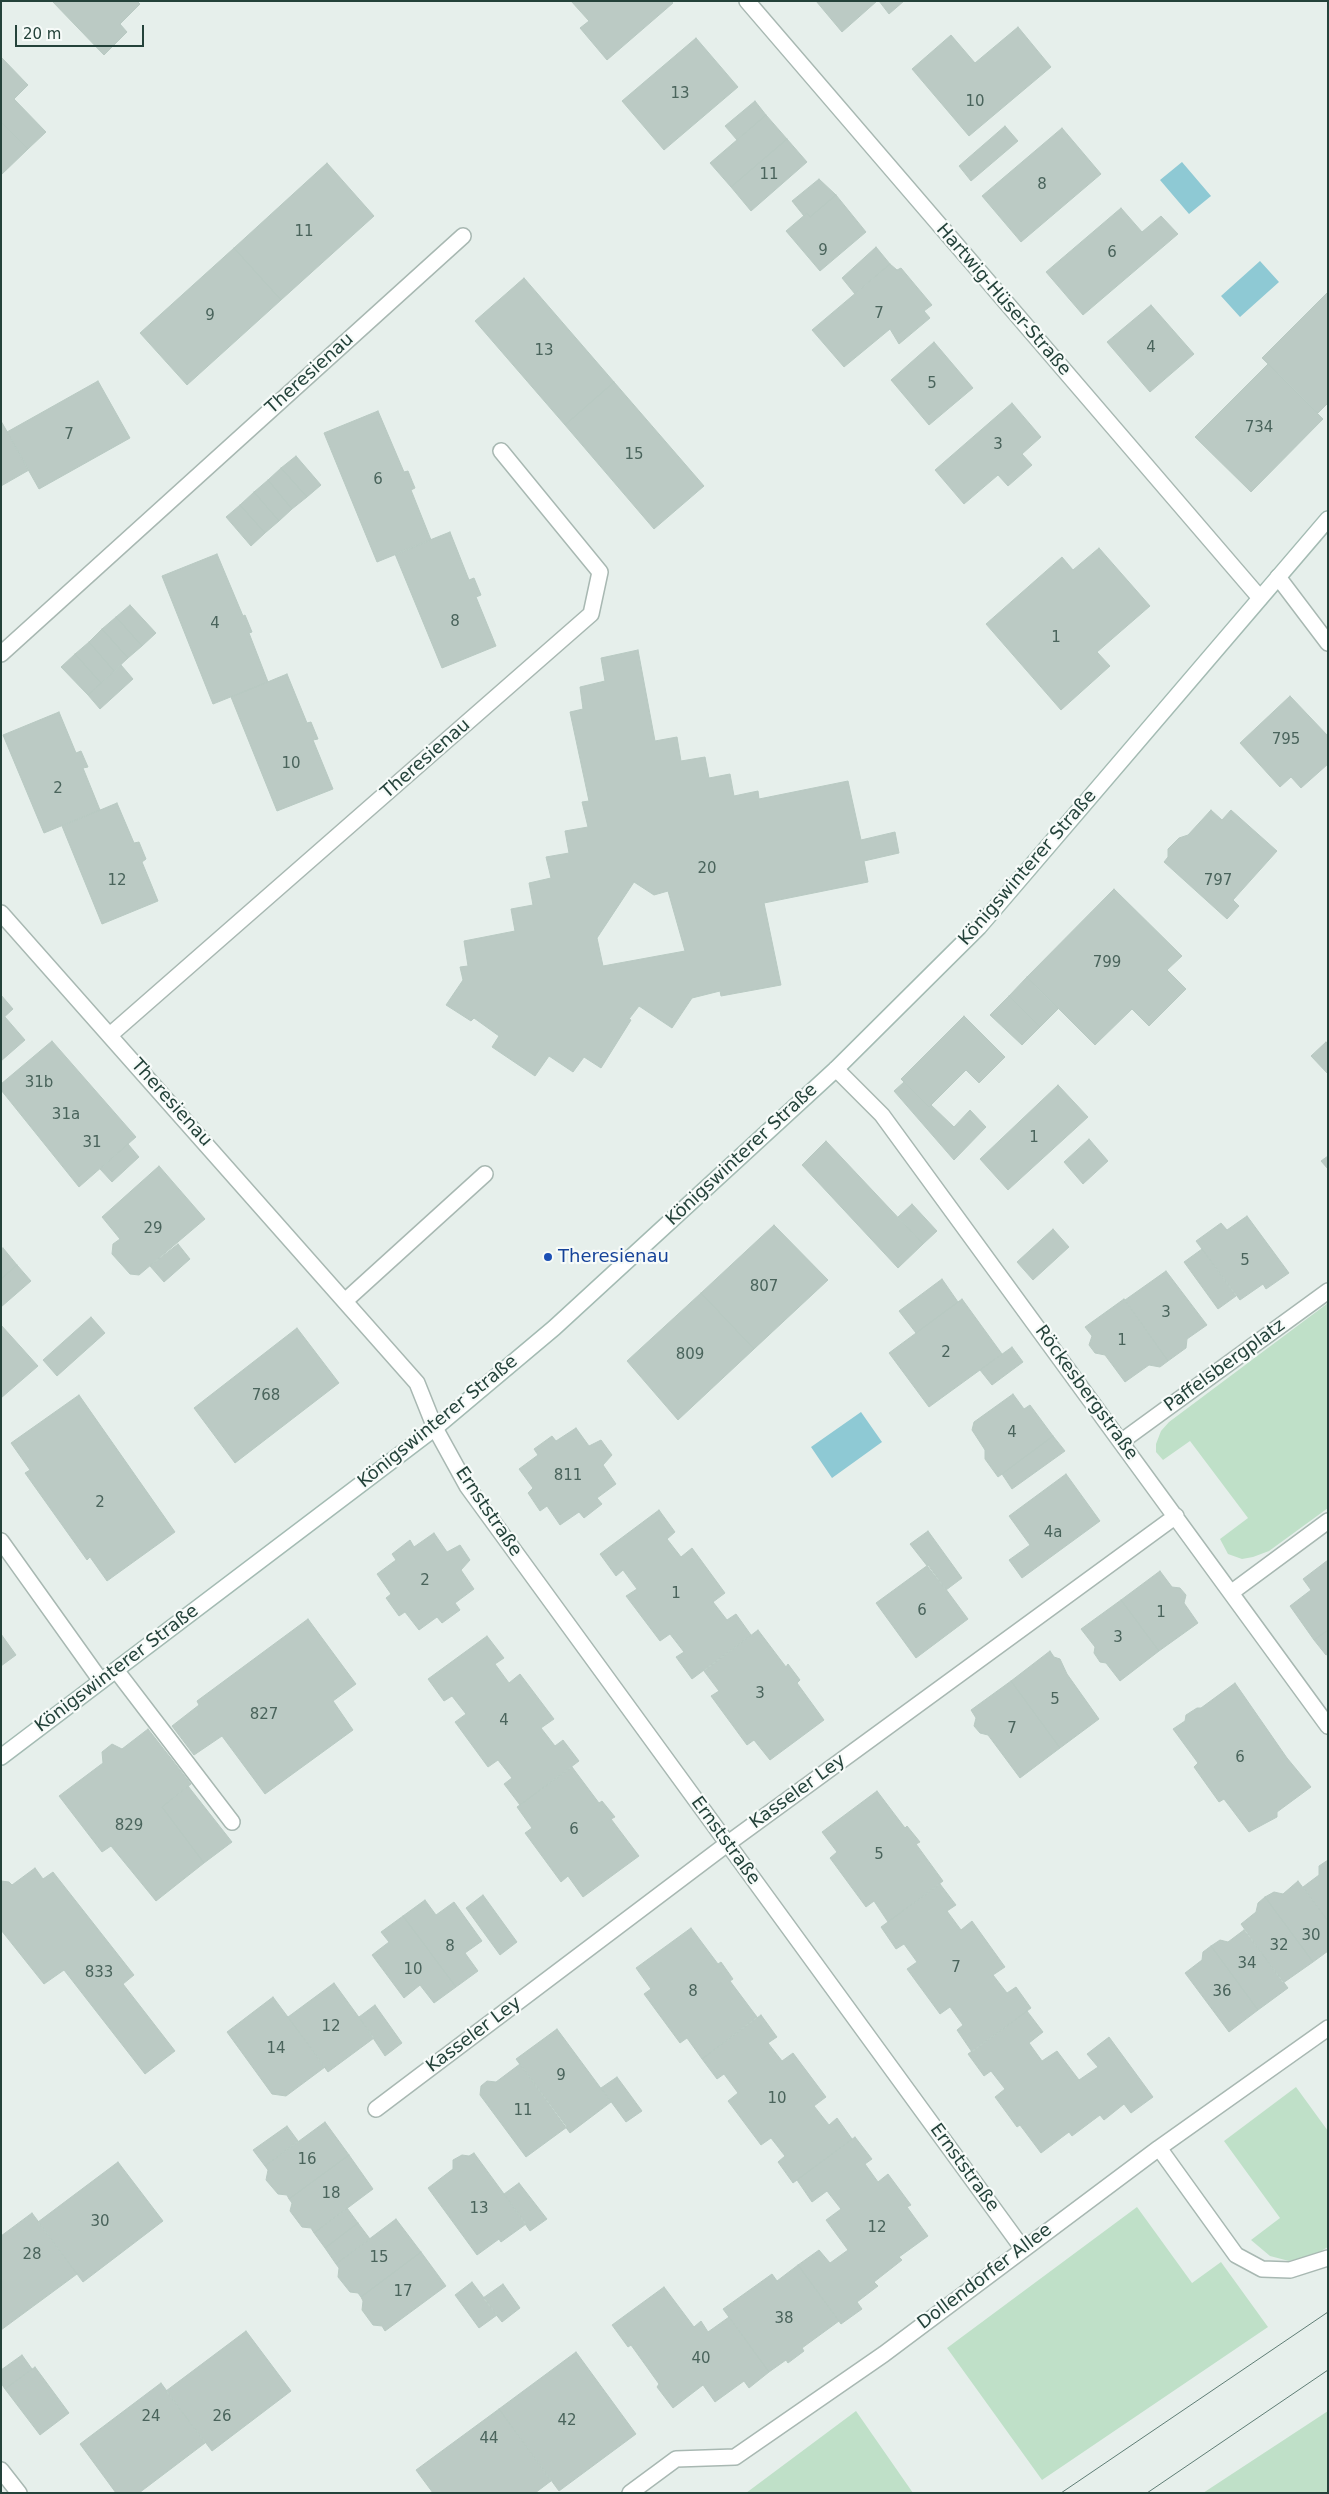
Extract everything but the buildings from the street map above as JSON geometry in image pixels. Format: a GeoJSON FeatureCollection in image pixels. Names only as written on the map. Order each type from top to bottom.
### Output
{"type":"FeatureCollection","features":[{"type":"Feature","properties":{"kind":"street","name":"Hartwig-Hüser-Straße"},"geometry":{"type":"LineString","coordinates":[[747,1],[1260,598]]}},
{"type":"Feature","properties":{"kind":"street","name":"Theresienau"},"geometry":{"type":"LineString","coordinates":[[1,654],[463,236]]}},
{"type":"Feature","properties":{"kind":"street","name":"Theresienau"},"geometry":{"type":"LineString","coordinates":[[110,1036],[591,614],[600,572],[501,451]]}},
{"type":"Feature","properties":{"kind":"street","name":"Königswinterer Straße"},"geometry":{"type":"LineString","coordinates":[[1,1757],[435,1428],[554,1328],[836,1069],[980,927],[1328,519]]}},
{"type":"Feature","properties":{"kind":"street"},"geometry":{"type":"LineString","coordinates":[[1278,577],[1328,643]]}},
{"type":"Feature","properties":{"kind":"street","name":"Theresienau"},"geometry":{"type":"LineString","coordinates":[[1,913],[417,1383],[435,1428]]}},
{"type":"Feature","properties":{"kind":"street","name":"Röckesbergstraße"},"geometry":{"type":"LineString","coordinates":[[836,1069],[882,1115],[1122,1441],[1328,1726]]}},
{"type":"Feature","properties":{"kind":"street"},"geometry":{"type":"LineString","coordinates":[[345,1300],[484,1174]]}},
{"type":"Feature","properties":{"kind":"street","name":"Paffelsbergplatz"},"geometry":{"type":"LineString","coordinates":[[1122,1441],[1328,1291]]}},
{"type":"Feature","properties":{"kind":"street","name":"Ernststraße"},"geometry":{"type":"LineString","coordinates":[[435,1428],[467,1486],[1023,2249]]}},
{"type":"Feature","properties":{"kind":"street","name":"Kasseler Ley"},"geometry":{"type":"LineString","coordinates":[[376,2109],[727,1844],[1176,1516]]}},
{"type":"Feature","properties":{"kind":"street"},"geometry":{"type":"LineString","coordinates":[[1232,1592],[1328,1521]]}},
{"type":"Feature","properties":{"kind":"street"},"geometry":{"type":"LineString","coordinates":[[1,1541],[101,1681]]}},
{"type":"Feature","properties":{"kind":"street"},"geometry":{"type":"LineString","coordinates":[[116,1670],[232,1822]]}},
{"type":"Feature","properties":{"kind":"street","name":"Dollendorfer Allee"},"geometry":{"type":"LineString","coordinates":[[630,2493],[676,2458],[735,2457],[884,2354],[1159,2148],[1328,2028]]}},
{"type":"Feature","properties":{"kind":"street"},"geometry":{"type":"LineString","coordinates":[[1159,2148],[1236,2255],[1262,2269],[1290,2270],[1328,2258]]}},
{"type":"Feature","properties":{"kind":"street"},"geometry":{"type":"LineString","coordinates":[[1,2470],[19,2493]]}},
{"type":"Feature","properties":{"kind":"green space"},"geometry":{"type":"Polygon","coordinates":[[[1328,1303],[1328,1508],[1269,1551],[1242,1559],[1228,1554],[1220,1539],[1248,1518],[1190,1441],[1163,1460],[1156,1452],[1156,1444],[1161,1431],[1169,1422],[1328,1303]]]}},
{"type":"Feature","properties":{"kind":"green space"},"geometry":{"type":"Polygon","coordinates":[[[1296,2087],[1328,2131],[1328,2247],[1313,2256],[1289,2261],[1270,2256],[1251,2240],[1280,2218],[1224,2141],[1296,2087]]]}},
{"type":"Feature","properties":{"kind":"green space"},"geometry":{"type":"Polygon","coordinates":[[[1137,2207],[1192,2283],[1221,2262],[1268,2327],[1042,2480],[947,2348],[1137,2207]]]}},
{"type":"Feature","properties":{"kind":"green space"},"geometry":{"type":"Polygon","coordinates":[[[856,2411],[913,2493],[746,2493],[856,2411]]]}},
{"type":"Feature","properties":{"kind":"green space"},"geometry":{"type":"Polygon","coordinates":[[[1328,2411],[1328,2493],[1203,2493],[1328,2411]]]}},
{"type":"Feature","properties":{"kind":"water"},"geometry":{"type":"Polygon","coordinates":[[[1182,162],[1211,196],[1189,214],[1160,180],[1182,162]]]}},
{"type":"Feature","properties":{"kind":"water"},"geometry":{"type":"Polygon","coordinates":[[[1260,261],[1279,282],[1240,317],[1221,296],[1260,261]]]}},
{"type":"Feature","properties":{"kind":"water"},"geometry":{"type":"Polygon","coordinates":[[[861,1412],[882,1442],[832,1478],[811,1447],[861,1412]]]}},
{"type":"Feature","properties":{"kind":"tram line"},"geometry":{"type":"LineString","coordinates":[[1061,2493],[1328,2312]]}},
{"type":"Feature","properties":{"kind":"tram line"},"geometry":{"type":"LineString","coordinates":[[1147,2493],[1328,2370]]}},
{"type":"Feature","properties":{"kind":"place","name":"Theresienau"},"geometry":{"type":"Point","coordinates":[548,1257]}}]}
